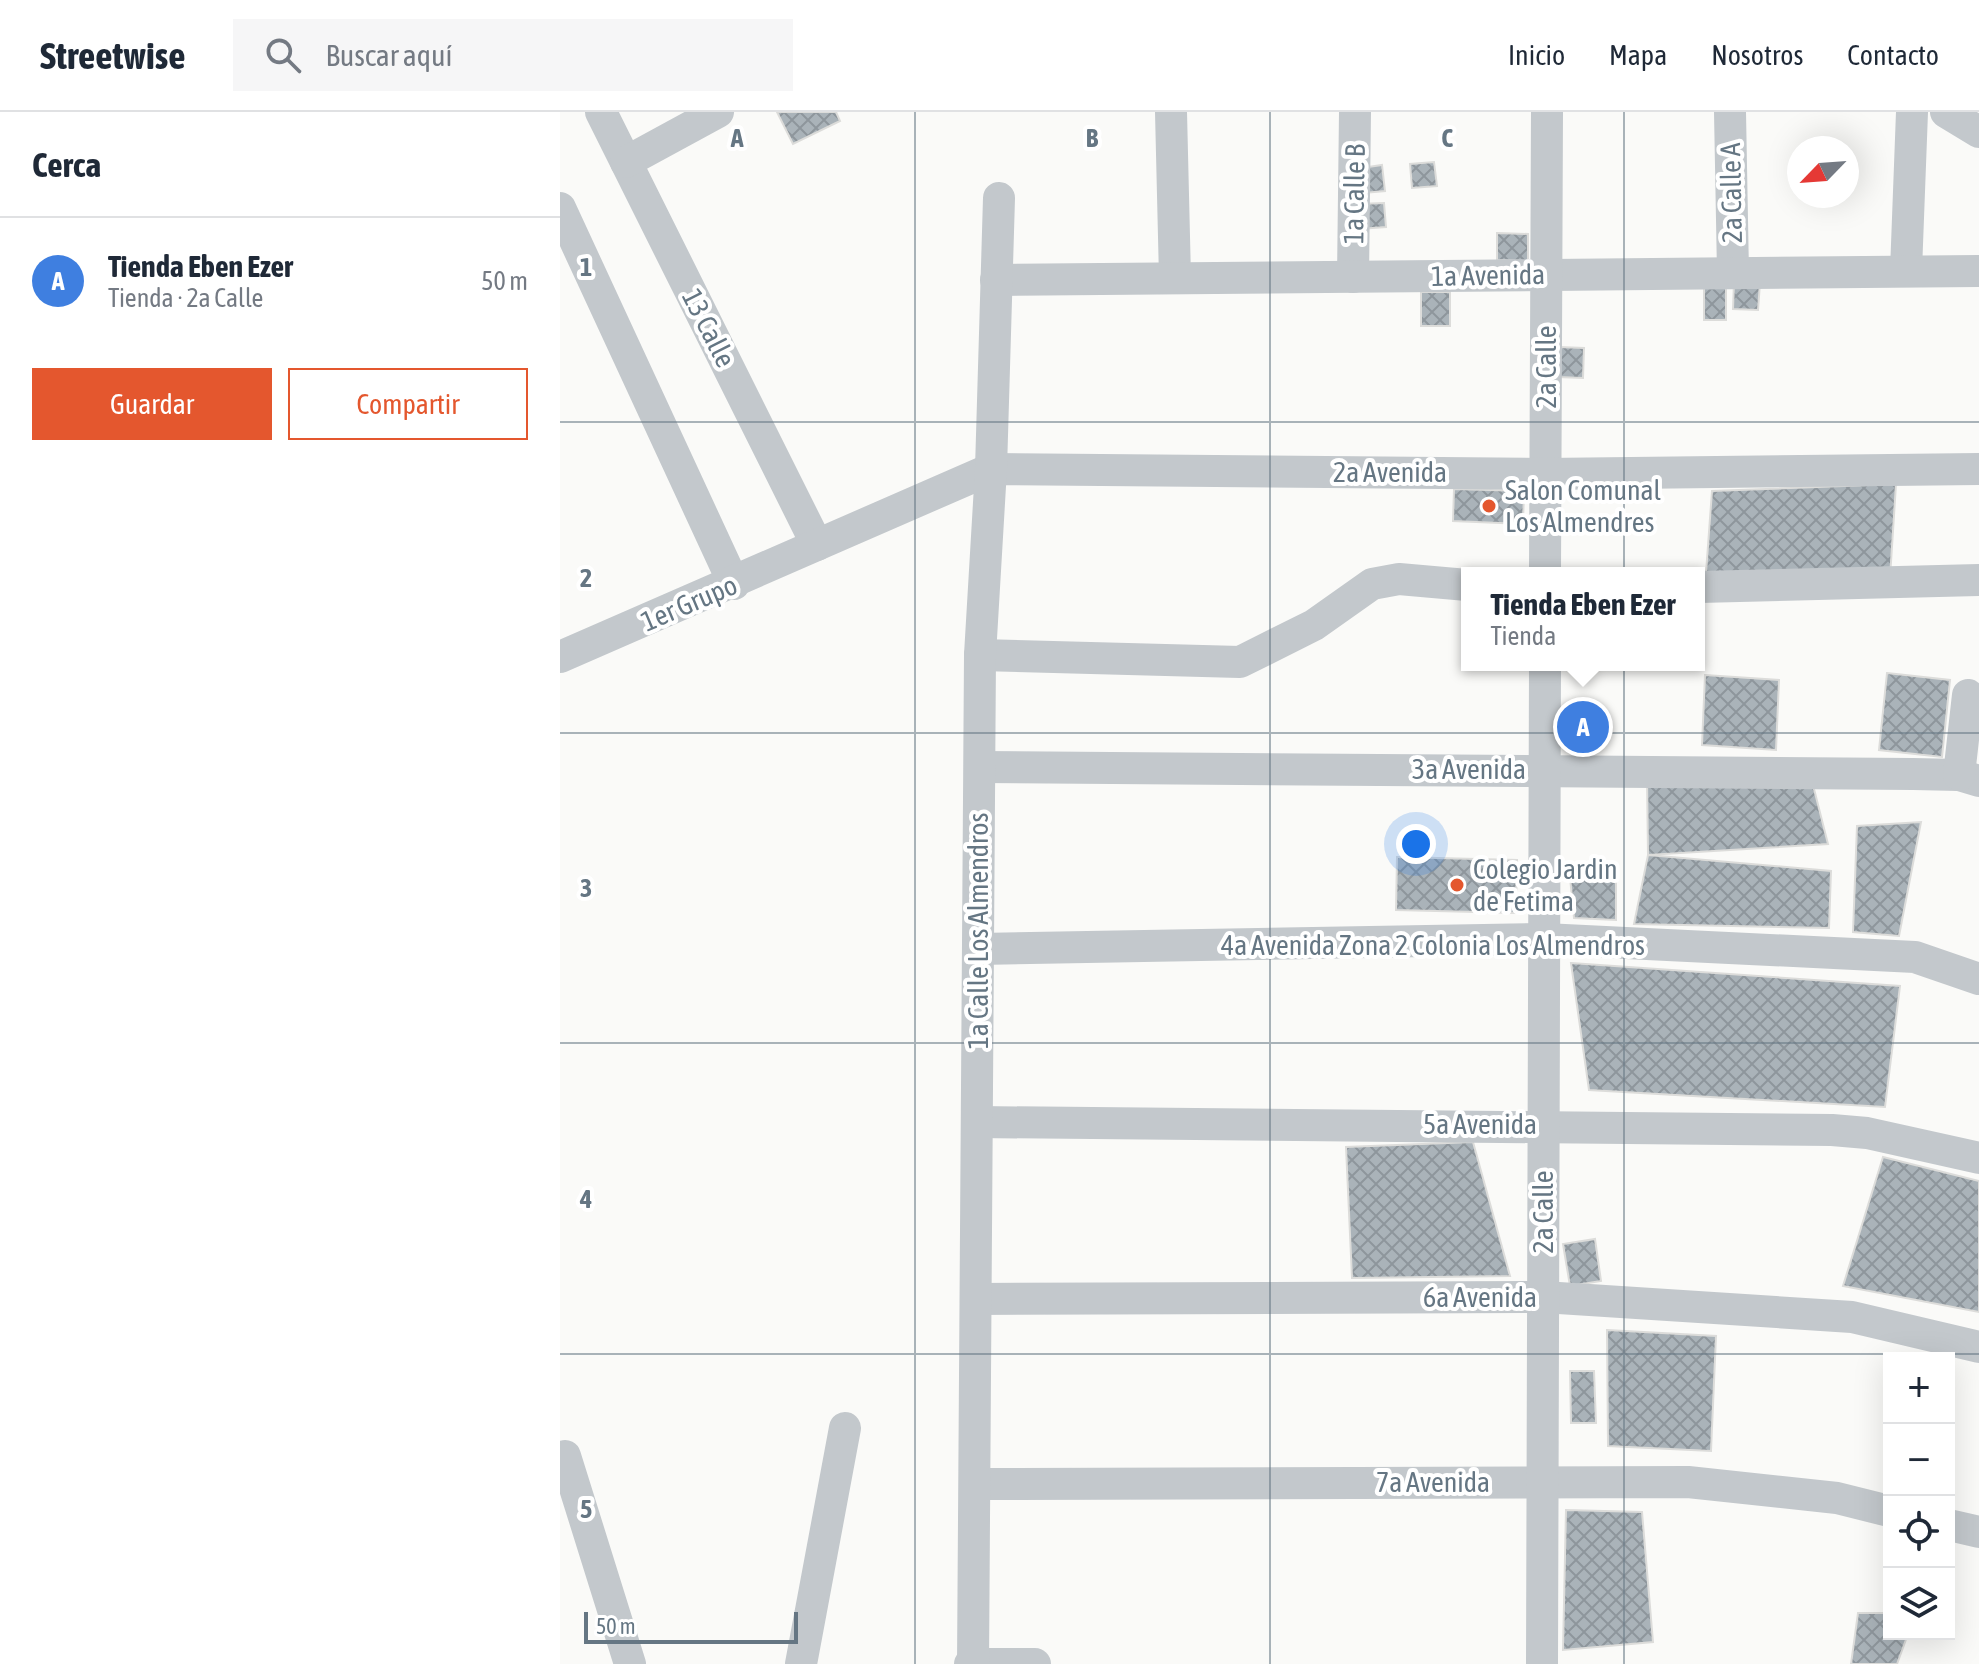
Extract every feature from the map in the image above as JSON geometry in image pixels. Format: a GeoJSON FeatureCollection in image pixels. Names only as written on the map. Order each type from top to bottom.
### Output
{"type":"FeatureCollection","features":[{"type":"Feature","properties":{"kind":"street","name":"13 Calle"},"geometry":{"type":"LineString","coordinates":[[601,112],[817,545]]}},
{"type":"Feature","properties":{"kind":"street"},"geometry":{"type":"LineString","coordinates":[[626,162],[718,112]]}},
{"type":"Feature","properties":{"kind":"street"},"geometry":{"type":"LineString","coordinates":[[1171,112],[1175,278]]}},
{"type":"Feature","properties":{"kind":"street","name":"1a Calle B"},"geometry":{"type":"LineString","coordinates":[[1353,277],[1355,112]]}},
{"type":"Feature","properties":{"kind":"street","name":"2a Calle"},"geometry":{"type":"LineString","coordinates":[[1545,567],[1547,112]]}},
{"type":"Feature","properties":{"kind":"street","name":"2a Calle A"},"geometry":{"type":"LineString","coordinates":[[1730,112],[1733,273]]}},
{"type":"Feature","properties":{"kind":"street"},"geometry":{"type":"LineString","coordinates":[[1906,271],[1912,112]]}},
{"type":"Feature","properties":{"kind":"street"},"geometry":{"type":"LineString","coordinates":[[1946,112],[1979,132]]}},
{"type":"Feature","properties":{"kind":"street","name":"1a Calle Los Almendros"},"geometry":{"type":"LineString","coordinates":[[972,1664],[980,655],[991,469],[999,198]]}},
{"type":"Feature","properties":{"kind":"street"},"geometry":{"type":"LineString","coordinates":[[560,208],[734,584]]}},
{"type":"Feature","properties":{"kind":"street","name":"1a Avenida"},"geometry":{"type":"LineString","coordinates":[[996,280],[1979,271]]}},
{"type":"Feature","properties":{"kind":"street","name":"2a Avenida"},"geometry":{"type":"LineString","coordinates":[[817,545],[991,469],[1545,474],[1979,469]]}},
{"type":"Feature","properties":{"kind":"street","name":"1er Grupo"},"geometry":{"type":"LineString","coordinates":[[560,657],[734,584],[817,545]]}},
{"type":"Feature","properties":{"kind":"street"},"geometry":{"type":"LineString","coordinates":[[980,655],[1240,662],[1314,625],[1372,584],[1399,579],[1461,584]]}},
{"type":"Feature","properties":{"kind":"street"},"geometry":{"type":"LineString","coordinates":[[1705,587],[1979,580]]}},
{"type":"Feature","properties":{"kind":"street","name":"2a Calle"},"geometry":{"type":"LineString","coordinates":[[1542,1664],[1545,671]]}},
{"type":"Feature","properties":{"kind":"street"},"geometry":{"type":"LineString","coordinates":[[1968,695],[1969,778]]}},
{"type":"Feature","properties":{"kind":"street","name":"3a Avenida"},"geometry":{"type":"LineString","coordinates":[[980,767],[1545,770],[1969,778]]}},
{"type":"Feature","properties":{"kind":"street","name":"4a Avenida Zona 2 Colonia Los Almendros"},"geometry":{"type":"LineString","coordinates":[[979,949],[1544,939],[1915,957],[1979,979]]}},
{"type":"Feature","properties":{"kind":"street","name":"5a Avenida"},"geometry":{"type":"LineString","coordinates":[[977,1122],[1543,1124],[1701,1131],[1832,1130],[1867,1133],[1979,1158]]}},
{"type":"Feature","properties":{"kind":"street","name":"6a Avenida"},"geometry":{"type":"LineString","coordinates":[[976,1299],[1543,1297],[1852,1317],[1979,1347]]}},
{"type":"Feature","properties":{"kind":"street"},"geometry":{"type":"LineString","coordinates":[[801,1664],[845,1428]]}},
{"type":"Feature","properties":{"kind":"street"},"geometry":{"type":"LineString","coordinates":[[565,1456],[630,1664]]}},
{"type":"Feature","properties":{"kind":"street","name":"7a Avenida"},"geometry":{"type":"LineString","coordinates":[[975,1484],[1688,1482],[1837,1498],[1883,1510]]}},
{"type":"Feature","properties":{"kind":"street"},"geometry":{"type":"LineString","coordinates":[[1955,1526],[1979,1532]]}},
{"type":"Feature","properties":{"kind":"street"},"geometry":{"type":"LineString","coordinates":[[972,1664],[1035,1664]]}},
{"type":"Feature","properties":{"kind":"building"},"geometry":{"type":"Polygon","coordinates":[[[777,112],[836,112],[840,121],[793,144],[777,112]]]}},
{"type":"Feature","properties":{"kind":"building"},"geometry":{"type":"Polygon","coordinates":[[[1434,162],[1437,186],[1412,188],[1410,164],[1434,162]]]}},
{"type":"Feature","properties":{"kind":"building"},"geometry":{"type":"Polygon","coordinates":[[[1382,165],[1385,191],[1364,193],[1361,168],[1382,165]]]}},
{"type":"Feature","properties":{"kind":"building"},"geometry":{"type":"Polygon","coordinates":[[[1384,203],[1386,227],[1359,229],[1358,204],[1384,203]]]}},
{"type":"Feature","properties":{"kind":"building"},"geometry":{"type":"Polygon","coordinates":[[[1497,233],[1528,234],[1528,261],[1497,260],[1497,233]]]}},
{"type":"Feature","properties":{"kind":"building"},"geometry":{"type":"Polygon","coordinates":[[[1734,282],[1760,283],[1758,310],[1733,309],[1734,282]]]}},
{"type":"Feature","properties":{"kind":"building"},"geometry":{"type":"Polygon","coordinates":[[[1704,284],[1726,284],[1726,320],[1704,320],[1704,284]]]}},
{"type":"Feature","properties":{"kind":"building"},"geometry":{"type":"Polygon","coordinates":[[[1421,292],[1450,292],[1450,326],[1421,326],[1421,292]]]}},
{"type":"Feature","properties":{"kind":"building"},"geometry":{"type":"Polygon","coordinates":[[[1559,347],[1584,348],[1583,378],[1558,377],[1559,347]]]}},
{"type":"Feature","properties":{"kind":"building"},"geometry":{"type":"Polygon","coordinates":[[[1896,484],[1890,578],[1706,573],[1712,491],[1896,484]]]}},
{"type":"Feature","properties":{"kind":"building","name":"Salon Comunal Los Almendres"},"geometry":{"type":"Polygon","coordinates":[[[1454,489],[1524,491],[1523,524],[1453,521],[1454,489]]]}},
{"type":"Feature","properties":{"kind":"building"},"geometry":{"type":"Polygon","coordinates":[[[1887,673],[1950,680],[1942,757],[1879,750],[1887,673]]]}},
{"type":"Feature","properties":{"kind":"building"},"geometry":{"type":"Polygon","coordinates":[[[1705,675],[1779,680],[1776,750],[1702,745],[1705,675]]]}},
{"type":"Feature","properties":{"kind":"building"},"geometry":{"type":"Polygon","coordinates":[[[1593,714],[1595,739],[1573,739],[1572,715],[1593,714]]]}},
{"type":"Feature","properties":{"kind":"building"},"geometry":{"type":"Polygon","coordinates":[[[1647,777],[1813,785],[1828,844],[1648,855],[1647,777]]]}},
{"type":"Feature","properties":{"kind":"building"},"geometry":{"type":"Polygon","coordinates":[[[1921,822],[1899,936],[1853,932],[1857,826],[1921,822]]]}},
{"type":"Feature","properties":{"kind":"building"},"geometry":{"type":"Polygon","coordinates":[[[1648,855],[1831,871],[1829,928],[1634,924],[1648,855]]]}},
{"type":"Feature","properties":{"kind":"building","name":"Colegio Jardin de Fetima"},"geometry":{"type":"Polygon","coordinates":[[[1397,857],[1517,860],[1516,913],[1396,910],[1397,857]]]}},
{"type":"Feature","properties":{"kind":"building"},"geometry":{"type":"Polygon","coordinates":[[[1569,867],[1616,873],[1616,920],[1574,918],[1569,867]]]}},
{"type":"Feature","properties":{"kind":"building"},"geometry":{"type":"Polygon","coordinates":[[[1571,963],[1900,986],[1885,1107],[1589,1090],[1571,963]]]}},
{"type":"Feature","properties":{"kind":"building"},"geometry":{"type":"Polygon","coordinates":[[[1473,1142],[1510,1276],[1352,1278],[1346,1147],[1473,1142]]]}},
{"type":"Feature","properties":{"kind":"building"},"geometry":{"type":"Polygon","coordinates":[[[1883,1157],[1979,1181],[1979,1312],[1843,1286],[1883,1157]]]}},
{"type":"Feature","properties":{"kind":"building"},"geometry":{"type":"Polygon","coordinates":[[[1595,1239],[1601,1281],[1570,1286],[1563,1244],[1595,1239]]]}},
{"type":"Feature","properties":{"kind":"building"},"geometry":{"type":"Polygon","coordinates":[[[1607,1330],[1716,1336],[1711,1451],[1608,1446],[1607,1330]]]}},
{"type":"Feature","properties":{"kind":"building"},"geometry":{"type":"Polygon","coordinates":[[[1570,1371],[1594,1371],[1596,1423],[1571,1423],[1570,1371]]]}},
{"type":"Feature","properties":{"kind":"building"},"geometry":{"type":"Polygon","coordinates":[[[1566,1510],[1642,1512],[1653,1642],[1563,1650],[1566,1510]]]}},
{"type":"Feature","properties":{"kind":"building"},"geometry":{"type":"Polygon","coordinates":[[[1858,1613],[1883,1613],[1883,1640],[1906,1640],[1897,1664],[1851,1664],[1858,1613]]]}},
{"type":"Feature","properties":{"kind":"place","name":"Salon Comunal Los Almendres"},"geometry":{"type":"Point","coordinates":[1489,506]}},
{"type":"Feature","properties":{"kind":"place","name":"Tienda Eben Ezer"},"geometry":{"type":"Point","coordinates":[1583,727]}},
{"type":"Feature","properties":{"kind":"place","name":"Colegio Jardin de Fetima"},"geometry":{"type":"Point","coordinates":[1457,885]}}]}
